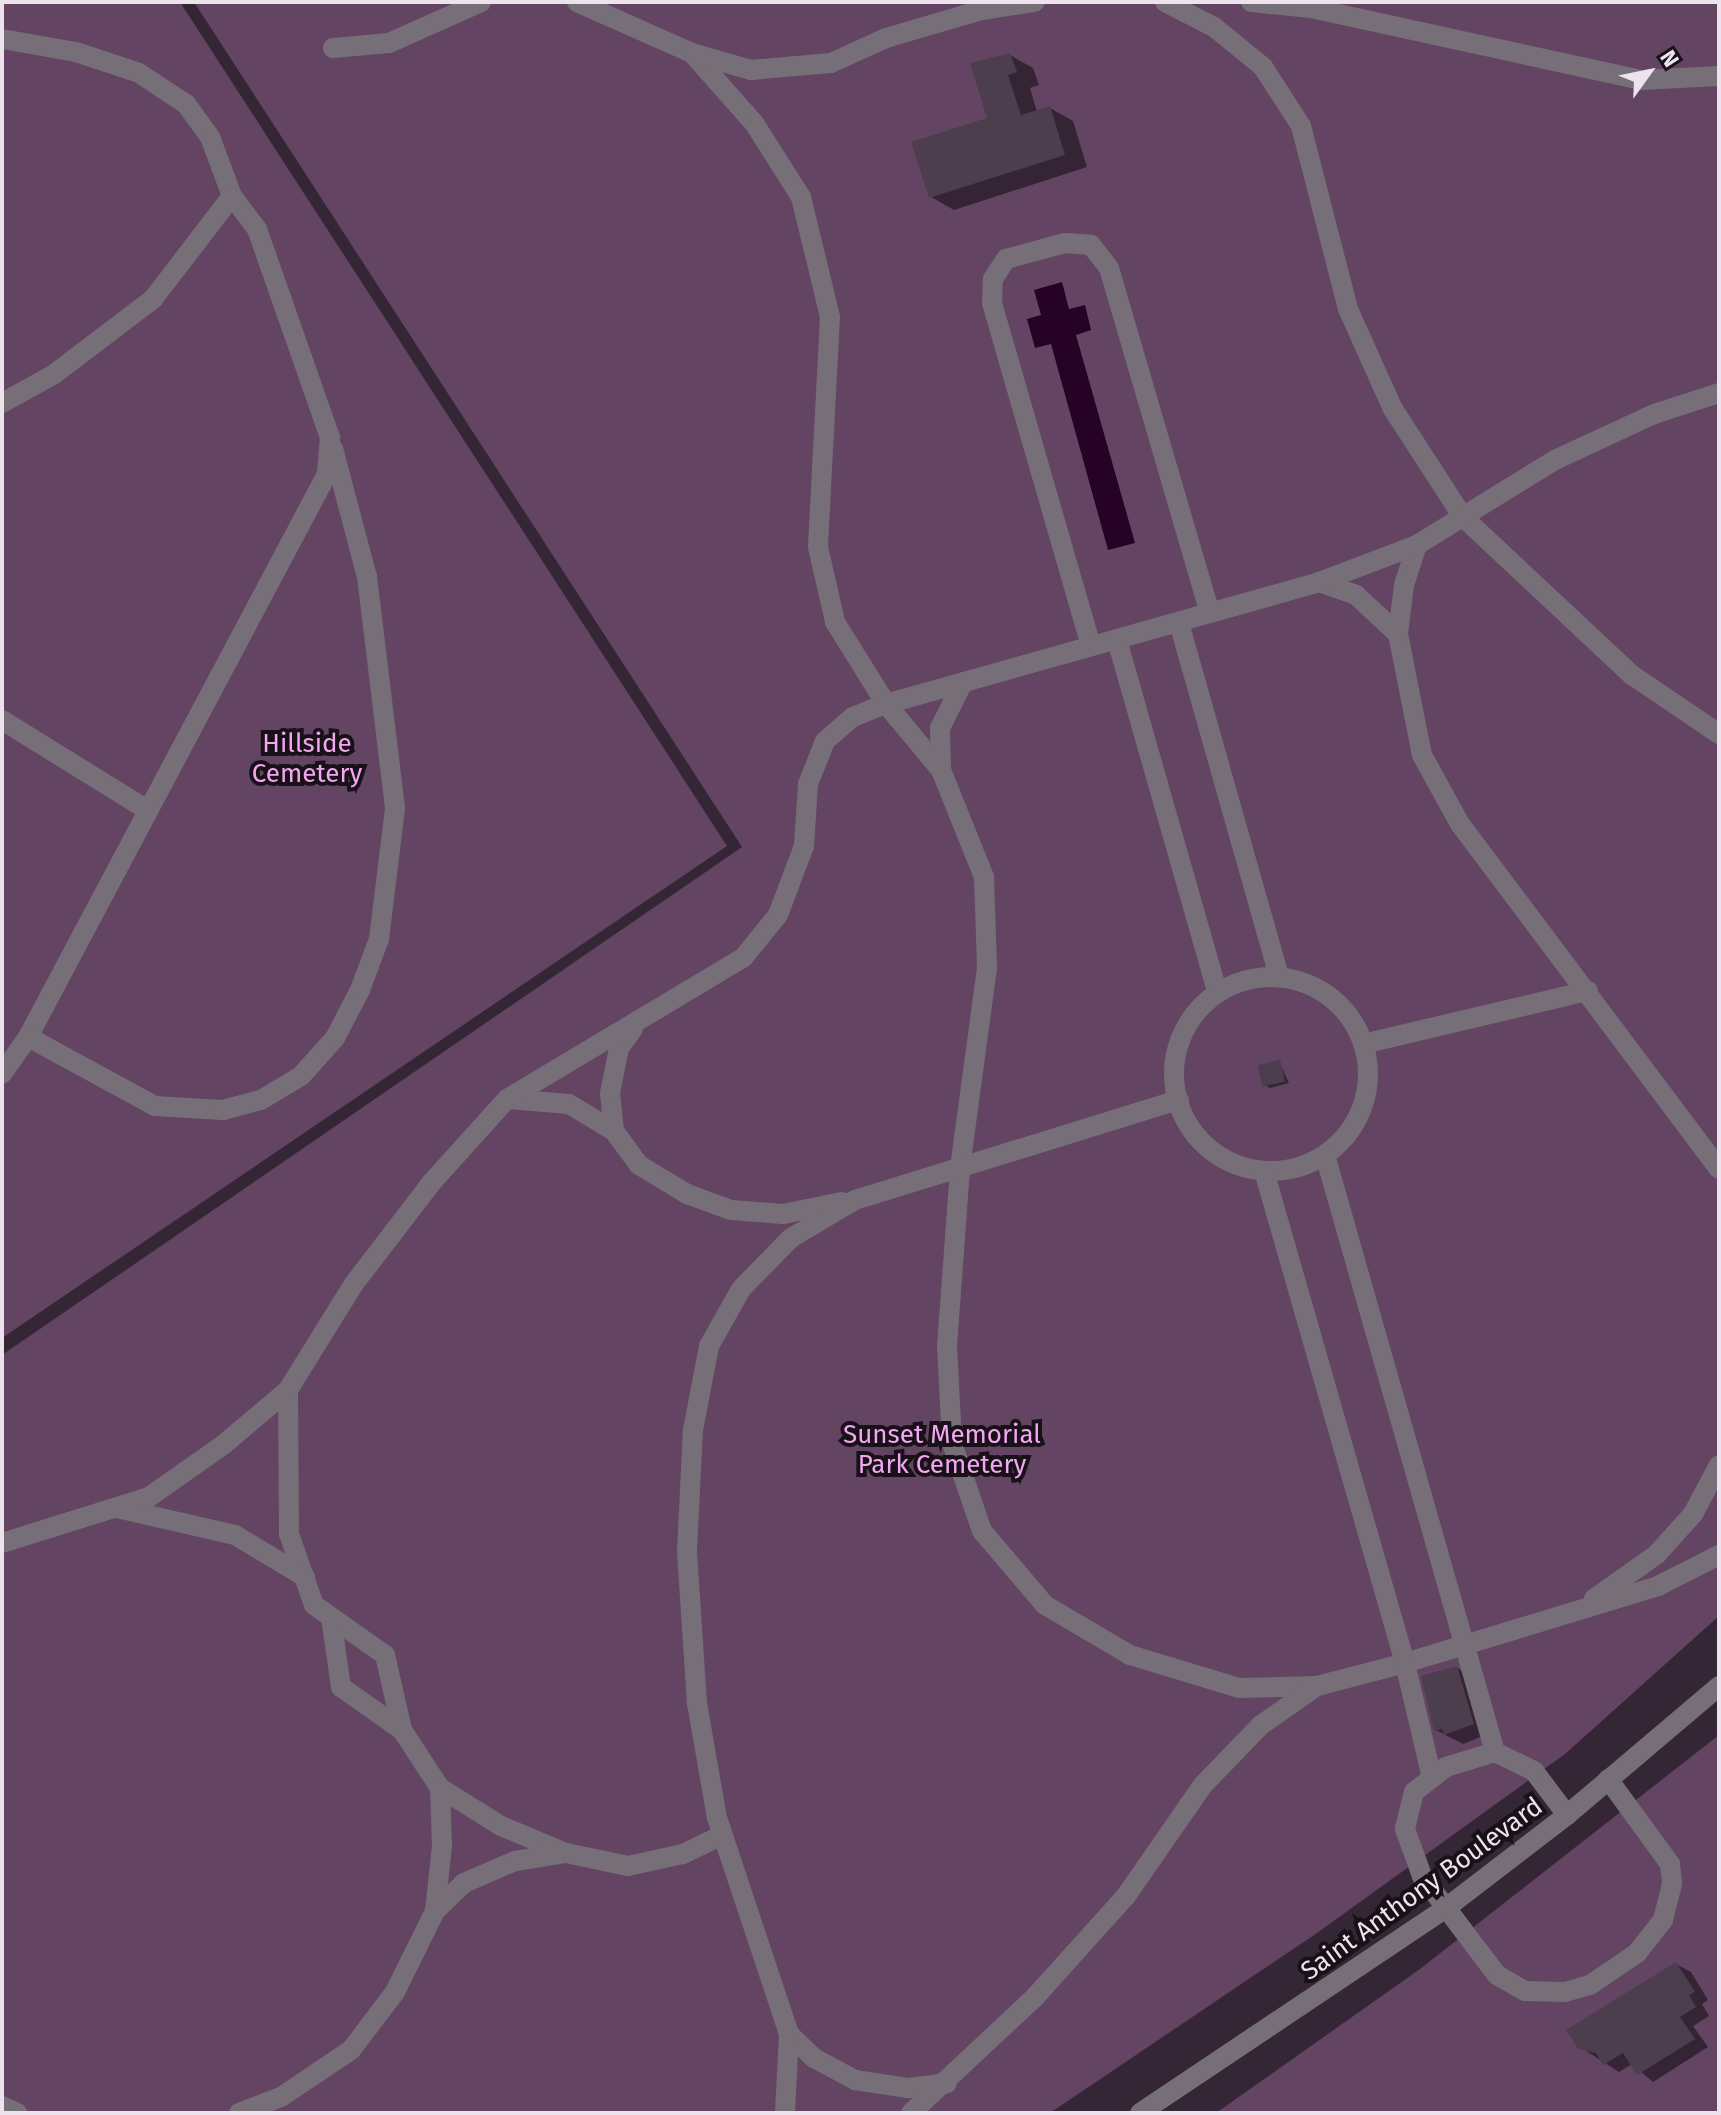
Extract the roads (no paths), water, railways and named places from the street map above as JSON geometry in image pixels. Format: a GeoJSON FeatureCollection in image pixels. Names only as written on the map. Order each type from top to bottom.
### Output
{"type":"FeatureCollection","features":[{"type":"Feature","properties":{"kind":"street"},"geometry":{"type":"LineString","coordinates":[[333,48],[389,43],[481,2]]}},
{"type":"Feature","properties":{"kind":"street"},"geometry":{"type":"LineString","coordinates":[[577,2],[692,53],[751,70],[831,63],[886,38],[968,14],[1034,2]]}},
{"type":"Feature","properties":{"kind":"street"},"geometry":{"type":"LineString","coordinates":[[1165,2],[1214,27],[1263,67],[1301,126],[1348,309],[1393,409],[1463,517],[1632,675],[1719,734]]}},
{"type":"Feature","properties":{"kind":"street"},"geometry":{"type":"LineString","coordinates":[[1251,2],[1311,8],[1641,80],[1719,76]]}},
{"type":"Feature","properties":{"kind":"street"},"geometry":{"type":"LineString","coordinates":[[2,39],[76,52],[139,73],[186,104],[210,137],[232,196],[257,229],[330,437],[367,577],[395,808],[379,939],[360,990],[335,1038],[301,1076],[261,1100],[223,1110],[155,1106],[28,1037]]}},
{"type":"Feature","properties":{"kind":"street"},"geometry":{"type":"LineString","coordinates":[[692,53],[754,123],[801,197],[830,317],[818,547],[835,622],[886,704],[941,770],[984,877],[987,968],[960,1169],[947,1346],[952,1443],[982,1531],[1045,1605],[1130,1655],[1239,1688],[1317,1686],[1405,1663],[1658,1586],[1719,1555]]}},
{"type":"Feature","properties":{"kind":"street"},"geometry":{"type":"LineString","coordinates":[[2,403],[53,375],[153,299],[232,196]]}},
{"type":"Feature","properties":{"kind":"street"},"geometry":{"type":"LineString","coordinates":[[1091,646],[992,303],[993,279],[1006,259],[1050,247],[1091,245],[1109,268],[1210,613]]}},
{"type":"Feature","properties":{"kind":"street"},"geometry":{"type":"LineString","coordinates":[[2,1543],[149,1497],[223,1445],[288,1390],[353,1285],[432,1182],[507,1099],[636,1025],[743,958],[778,915],[804,846],[808,784],[825,741],[853,717],[886,704],[1319,582],[1417,545],[1555,460],[1654,414],[1719,393]]}},
{"type":"Feature","properties":{"kind":"street"},"geometry":{"type":"LineString","coordinates":[[2,1074],[28,1037],[327,474],[330,437]]}},
{"type":"Feature","properties":{"kind":"street"},"geometry":{"type":"LineString","coordinates":[[1417,545],[1404,585],[1398,634],[1422,755],[1460,824],[1719,1169]]}},
{"type":"Feature","properties":{"kind":"street"},"geometry":{"type":"LineString","coordinates":[[1319,582],[1356,595],[1398,634]]}},
{"type":"Feature","properties":{"kind":"street"},"geometry":{"type":"LineString","coordinates":[[1179,623],[1279,976]]}},
{"type":"Feature","properties":{"kind":"street"},"geometry":{"type":"LineString","coordinates":[[1117,640],[1217,992]]}},
{"type":"Feature","properties":{"kind":"street"},"geometry":{"type":"LineString","coordinates":[[941,770],[940,728],[963,682]]}},
{"type":"Feature","properties":{"kind":"street"},"geometry":{"type":"LineString","coordinates":[[2,720],[147,810]]}},
{"type":"Feature","properties":{"kind":"street"},"geometry":{"type":"LineString","coordinates":[[1279,976],[1308,984],[1336,1002],[1363,1044],[1368,1063],[1363,1106],[1325,1155],[1293,1169],[1264,1171],[1230,1163],[1205,1146],[1185,1120],[1173,1081],[1181,1035],[1196,1011],[1217,992],[1243,980],[1279,976]]}},
{"type":"Feature","properties":{"kind":"street"},"geometry":{"type":"LineString","coordinates":[[1363,1044],[1588,991]]}},
{"type":"Feature","properties":{"kind":"street"},"geometry":{"type":"LineString","coordinates":[[614,1131],[613,1078],[619,1048],[636,1025]]}},
{"type":"Feature","properties":{"kind":"street"},"geometry":{"type":"LineString","coordinates":[[507,1099],[569,1104],[614,1131],[639,1165],[687,1194],[731,1210],[783,1214],[855,1200],[1179,1100]]}},
{"type":"Feature","properties":{"kind":"street"},"geometry":{"type":"LineString","coordinates":[[1325,1155],[1462,1645],[1495,1752]]}},
{"type":"Feature","properties":{"kind":"street"},"geometry":{"type":"LineString","coordinates":[[1264,1171],[1405,1663],[1432,1778]]}},
{"type":"Feature","properties":{"kind":"street"},"geometry":{"type":"LineString","coordinates":[[785,2113],[789,2034],[722,1835],[697,1703],[687,1551],[693,1430],[709,1346],[741,1289],[781,1248],[855,1200]]}},
{"type":"Feature","properties":{"kind":"street"},"geometry":{"type":"LineString","coordinates":[[288,1390],[289,1534],[314,1605],[385,1655],[402,1730],[440,1788],[501,1826],[566,1853],[628,1866],[683,1854],[722,1835]]}},
{"type":"Feature","properties":{"kind":"street"},"geometry":{"type":"LineString","coordinates":[[1581,1609],[1657,1554],[1693,1514],[1719,1465]]}},
{"type":"Feature","properties":{"kind":"street"},"geometry":{"type":"LineString","coordinates":[[113,1507],[235,1535],[305,1577]]}},
{"type":"Feature","properties":{"kind":"street"},"geometry":{"type":"LineString","coordinates":[[331,1617],[341,1687],[402,1730]]}},
{"type":"Feature","properties":{"kind":"street"},"geometry":{"type":"LineString","coordinates":[[911,2113],[947,2083],[1126,1896],[1203,1785],[1261,1725],[1317,1686]]}},
{"type":"Feature","properties":{"kind":"street","name":"Saint Anthony Boulevard"},"geometry":{"type":"LineString","coordinates":[[1140,2113],[1289,2018],[1446,1908],[1567,1815],[1719,1686]]}},
{"type":"Feature","properties":{"kind":"street"},"geometry":{"type":"LineString","coordinates":[[1567,1815],[1534,1771],[1495,1752],[1446,1767],[1414,1792],[1405,1829],[1422,1876],[1497,1975],[1525,1991],[1565,1992],[1590,1985],[1637,1953],[1663,1920],[1672,1883],[1670,1864],[1608,1779]]}},
{"type":"Feature","properties":{"kind":"street"},"geometry":{"type":"LineString","coordinates":[[435,1911],[442,1846],[440,1788]]}},
{"type":"Feature","properties":{"kind":"street"},"geometry":{"type":"LineString","coordinates":[[239,2113],[281,2097],[351,2050],[395,1992],[435,1911],[464,1883],[515,1861],[566,1853]]}},
{"type":"Feature","properties":{"kind":"street"},"geometry":{"type":"LineString","coordinates":[[789,2034],[814,2058],[855,2080],[908,2088],[947,2083]]}},
{"type":"Feature","properties":{"kind":"street"},"geometry":{"type":"LineString","coordinates":[[2,2106],[17,2113]]}},
{"type":"Feature","properties":{"kind":"park label","name":"Hillside Cemetery"},"geometry":{"type":"Point","coordinates":[307,759]}},
{"type":"Feature","properties":{"kind":"park label","name":"Sunset Memorial Park Cemetery"},"geometry":{"type":"Point","coordinates":[942,1450]}}]}
